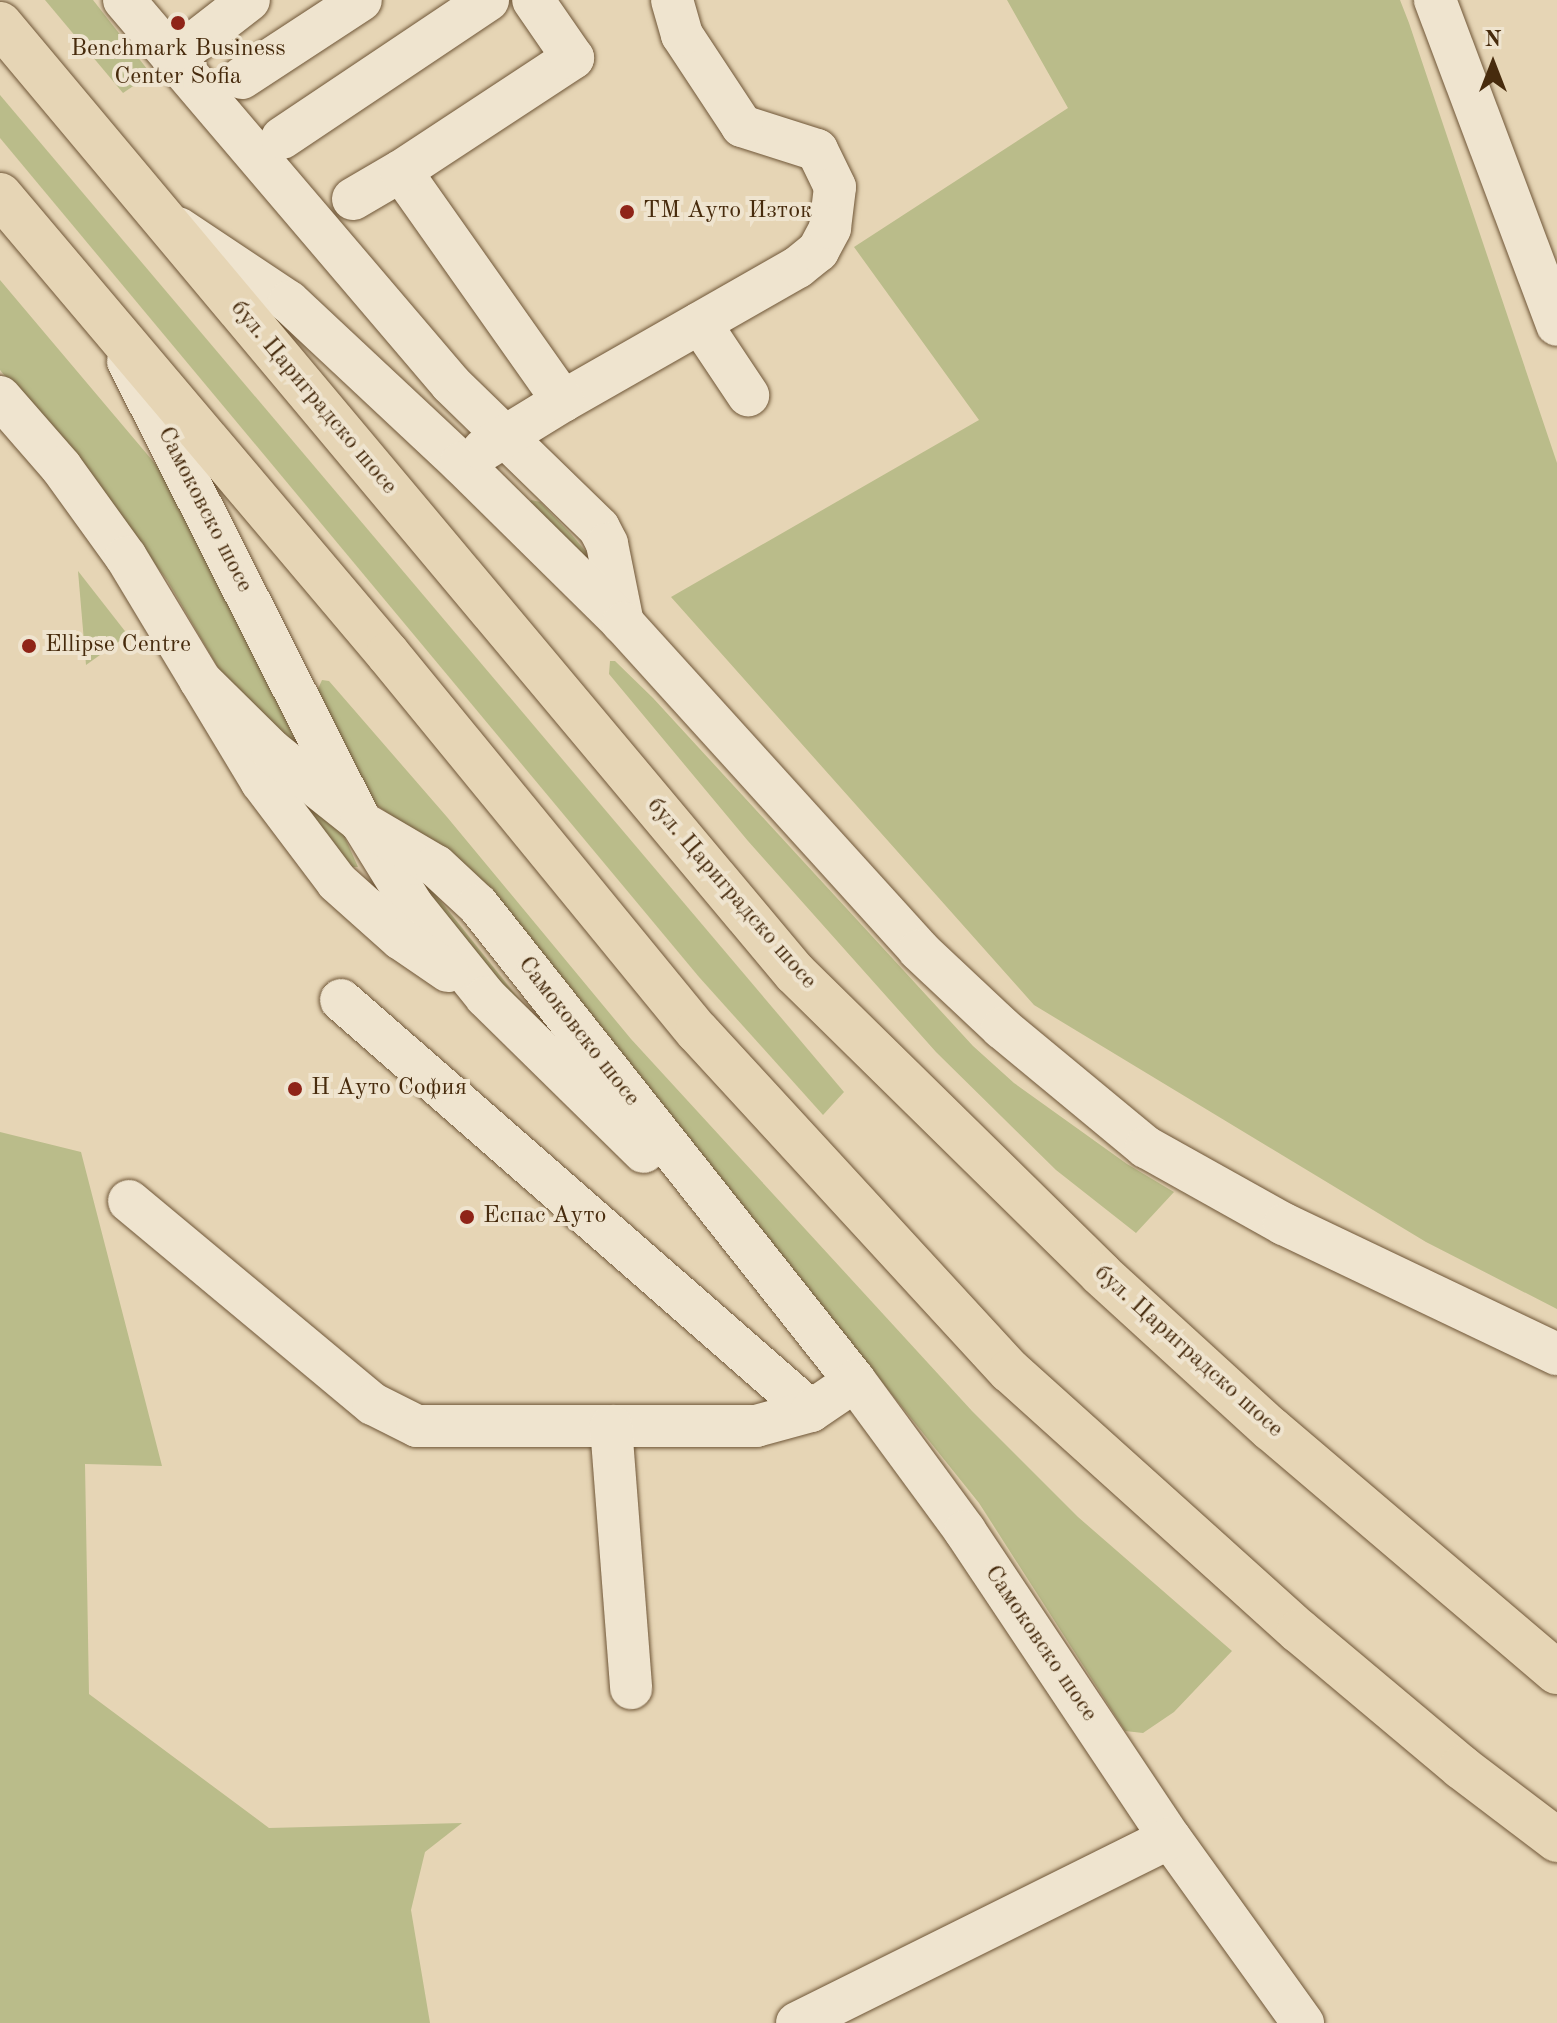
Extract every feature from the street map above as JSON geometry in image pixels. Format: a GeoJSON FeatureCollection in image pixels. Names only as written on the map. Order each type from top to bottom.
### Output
{"type":"FeatureCollection","features":[{"type":"Feature","properties":{"kind":"highway","name":"бул. Цариградско шосе"},"geometry":{"type":"LineString","coordinates":[[0,24],[795,973],[1101,1274],[1271,1429],[1557,1672]]}},
{"type":"Feature","properties":{"kind":"highway"},"geometry":{"type":"LineString","coordinates":[[0,195],[388,654],[697,1031],[1010,1371],[1299,1631],[1461,1767],[1557,1840]]}},
{"type":"Feature","properties":{"kind":"street"},"geometry":{"type":"LineString","coordinates":[[124,0],[451,384],[599,528],[607,544],[623,623]]}},
{"type":"Feature","properties":{"kind":"street"},"geometry":{"type":"LineString","coordinates":[[173,59],[249,0]]}},
{"type":"Feature","properties":{"kind":"street"},"geometry":{"type":"LineString","coordinates":[[242,78],[361,0]]}},
{"type":"Feature","properties":{"kind":"street"},"geometry":{"type":"LineString","coordinates":[[282,138],[488,0]]}},
{"type":"Feature","properties":{"kind":"street"},"geometry":{"type":"LineString","coordinates":[[353,199],[573,58],[533,0]]}},
{"type":"Feature","properties":{"kind":"street"},"geometry":{"type":"LineString","coordinates":[[461,463],[798,267],[818,251],[830,228],[835,187],[817,150],[742,126],[682,35],[672,0]]}},
{"type":"Feature","properties":{"kind":"street"},"geometry":{"type":"LineString","coordinates":[[1444,3],[1557,325]]}},
{"type":"Feature","properties":{"kind":"street"},"geometry":{"type":"LineString","coordinates":[[401,171],[563,401]]}},
{"type":"Feature","properties":{"kind":"street"},"geometry":{"type":"LineString","coordinates":[[163,218],[289,302],[461,463],[623,623],[919,950],[1002,1028],[1146,1147],[1284,1224],[1557,1354]]}},
{"type":"Feature","properties":{"kind":"street"},"geometry":{"type":"LineString","coordinates":[[700,323],[748,395]]}},
{"type":"Feature","properties":{"kind":"street","name":"Самоковско шосе"},"geometry":{"type":"LineString","coordinates":[[111,327],[361,822],[412,905],[486,997],[767,1273]]}},
{"type":"Feature","properties":{"kind":"street"},"geometry":{"type":"LineString","coordinates":[[0,397],[61,467],[126,557],[261,781],[337,882],[401,939],[486,997]]}},
{"type":"Feature","properties":{"kind":"street"},"geometry":{"type":"LineString","coordinates":[[200,680],[272,751],[361,822]]}},
{"type":"Feature","properties":{"kind":"street","name":"Самоковско шосе"},"geometry":{"type":"LineString","coordinates":[[361,822],[436,866],[478,905],[855,1381],[965,1531],[1170,1838],[1303,2023]]}},
{"type":"Feature","properties":{"kind":"street"},"geometry":{"type":"LineString","coordinates":[[341,1000],[811,1411]]}},
{"type":"Feature","properties":{"kind":"street"},"geometry":{"type":"LineString","coordinates":[[129,1201],[373,1404],[417,1426],[756,1426],[811,1411],[855,1381]]}},
{"type":"Feature","properties":{"kind":"street"},"geometry":{"type":"LineString","coordinates":[[611,1426],[631,1688]]}},
{"type":"Feature","properties":{"kind":"street"},"geometry":{"type":"LineString","coordinates":[[797,2023],[1170,1838]]}},
{"type":"Feature","properties":{"kind":"green space"},"geometry":{"type":"Polygon","coordinates":[[[45,0],[93,0],[151,74],[123,93],[45,0]]]}},
{"type":"Feature","properties":{"kind":"green space"},"geometry":{"type":"Polygon","coordinates":[[[1007,0],[1400,0],[1557,463],[1557,1309],[1426,1242],[1034,1005],[671,597],[979,420],[854,247],[1068,108],[1007,0]]]}},
{"type":"Feature","properties":{"kind":"green space"},"geometry":{"type":"Polygon","coordinates":[[[0,95],[844,1092],[823,1115],[699,977],[0,138],[0,95]]]}},
{"type":"Feature","properties":{"kind":"green space"},"geometry":{"type":"Polygon","coordinates":[[[0,280],[168,479],[210,558],[298,746],[230,688],[167,580],[0,370],[0,280]]]}},
{"type":"Feature","properties":{"kind":"green space"},"geometry":{"type":"Polygon","coordinates":[[[531,500],[540,502],[571,534],[587,553],[583,561],[528,504],[531,500]]]}},
{"type":"Feature","properties":{"kind":"green space"},"geometry":{"type":"Polygon","coordinates":[[[78,571],[128,635],[86,665],[78,571]]]}},
{"type":"Feature","properties":{"kind":"green space"},"geometry":{"type":"Polygon","coordinates":[[[610,661],[615,661],[653,698],[973,1046],[1014,1083],[1127,1164],[1174,1192],[1136,1233],[1056,1170],[936,1052],[748,841],[609,674],[610,661]]]}},
{"type":"Feature","properties":{"kind":"green space"},"geometry":{"type":"Polygon","coordinates":[[[322,680],[329,681],[447,817],[631,1039],[972,1411],[1078,1517],[1232,1651],[1174,1712],[1143,1733],[1125,1731],[979,1503],[821,1306],[453,860],[368,799],[317,691],[322,680]]]}},
{"type":"Feature","properties":{"kind":"green space"},"geometry":{"type":"Polygon","coordinates":[[[297,793],[342,831],[358,867],[351,867],[321,834],[297,793]]]}},
{"type":"Feature","properties":{"kind":"green space"},"geometry":{"type":"Polygon","coordinates":[[[418,881],[427,884],[522,1003],[534,1028],[418,881]]]}},
{"type":"Feature","properties":{"kind":"green space"},"geometry":{"type":"Polygon","coordinates":[[[0,1132],[81,1152],[162,1466],[85,1464],[89,1694],[269,1828],[462,1823],[425,1852],[411,1910],[430,2023],[0,2023],[0,1132]]]}},
{"type":"Feature","properties":{"kind":"place","name":"Benchmark Business Center Sofia"},"geometry":{"type":"Point","coordinates":[178,23]}},
{"type":"Feature","properties":{"kind":"place","name":"ТМ Ауто Изток"},"geometry":{"type":"Point","coordinates":[627,212]}},
{"type":"Feature","properties":{"kind":"place","name":"Ellipse Centre"},"geometry":{"type":"Point","coordinates":[29,646]}},
{"type":"Feature","properties":{"kind":"place","name":"Н Ауто София"},"geometry":{"type":"Point","coordinates":[295,1089]}},
{"type":"Feature","properties":{"kind":"place","name":"Еспас Ауто"},"geometry":{"type":"Point","coordinates":[467,1217]}}]}
